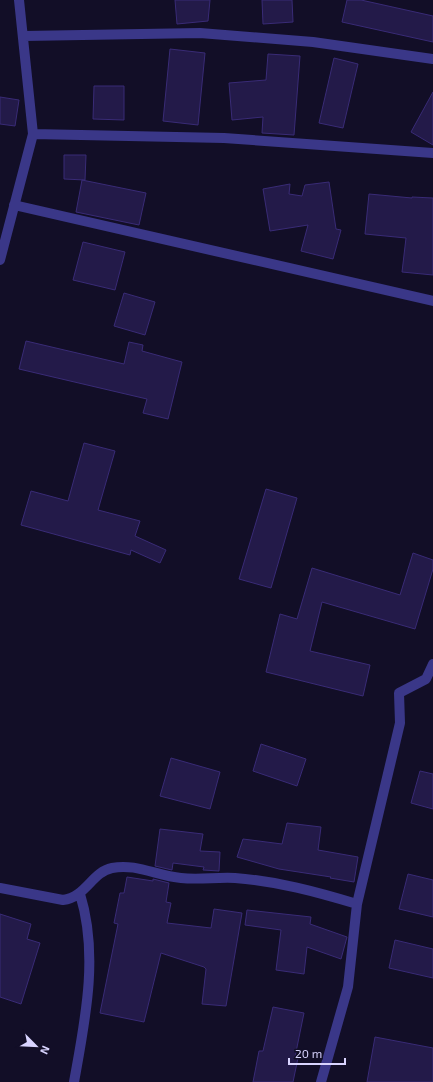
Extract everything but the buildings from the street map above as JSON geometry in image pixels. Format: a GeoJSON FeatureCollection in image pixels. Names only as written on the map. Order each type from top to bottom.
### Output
{"type":"FeatureCollection","features":[{"type":"Feature","properties":{"kind":"street"},"geometry":{"type":"LineString","coordinates":[[0,260],[32,134],[24,36],[19,0]]}},
{"type":"Feature","properties":{"kind":"street"},"geometry":{"type":"LineString","coordinates":[[24,36],[200,33],[313,42],[433,59]]}},
{"type":"Feature","properties":{"kind":"street"},"geometry":{"type":"LineString","coordinates":[[32,134],[224,138],[433,153]]}},
{"type":"Feature","properties":{"kind":"street"},"geometry":{"type":"LineString","coordinates":[[14,205],[433,301]]}},
{"type":"Feature","properties":{"kind":"street"},"geometry":{"type":"LineString","coordinates":[[321,1082],[348,987],[357,904],[400,723],[399,693],[426,679],[433,664]]}},
{"type":"Feature","properties":{"kind":"street"},"geometry":{"type":"LineString","coordinates":[[0,888],[63,900],[71,899],[80,894],[95,879],[110,868],[127,866],[180,878],[234,878],[287,886],[357,904]]}},
{"type":"Feature","properties":{"kind":"street"},"geometry":{"type":"LineString","coordinates":[[74,1082],[87,1007],[89,962],[87,916],[80,894]]}}]}
